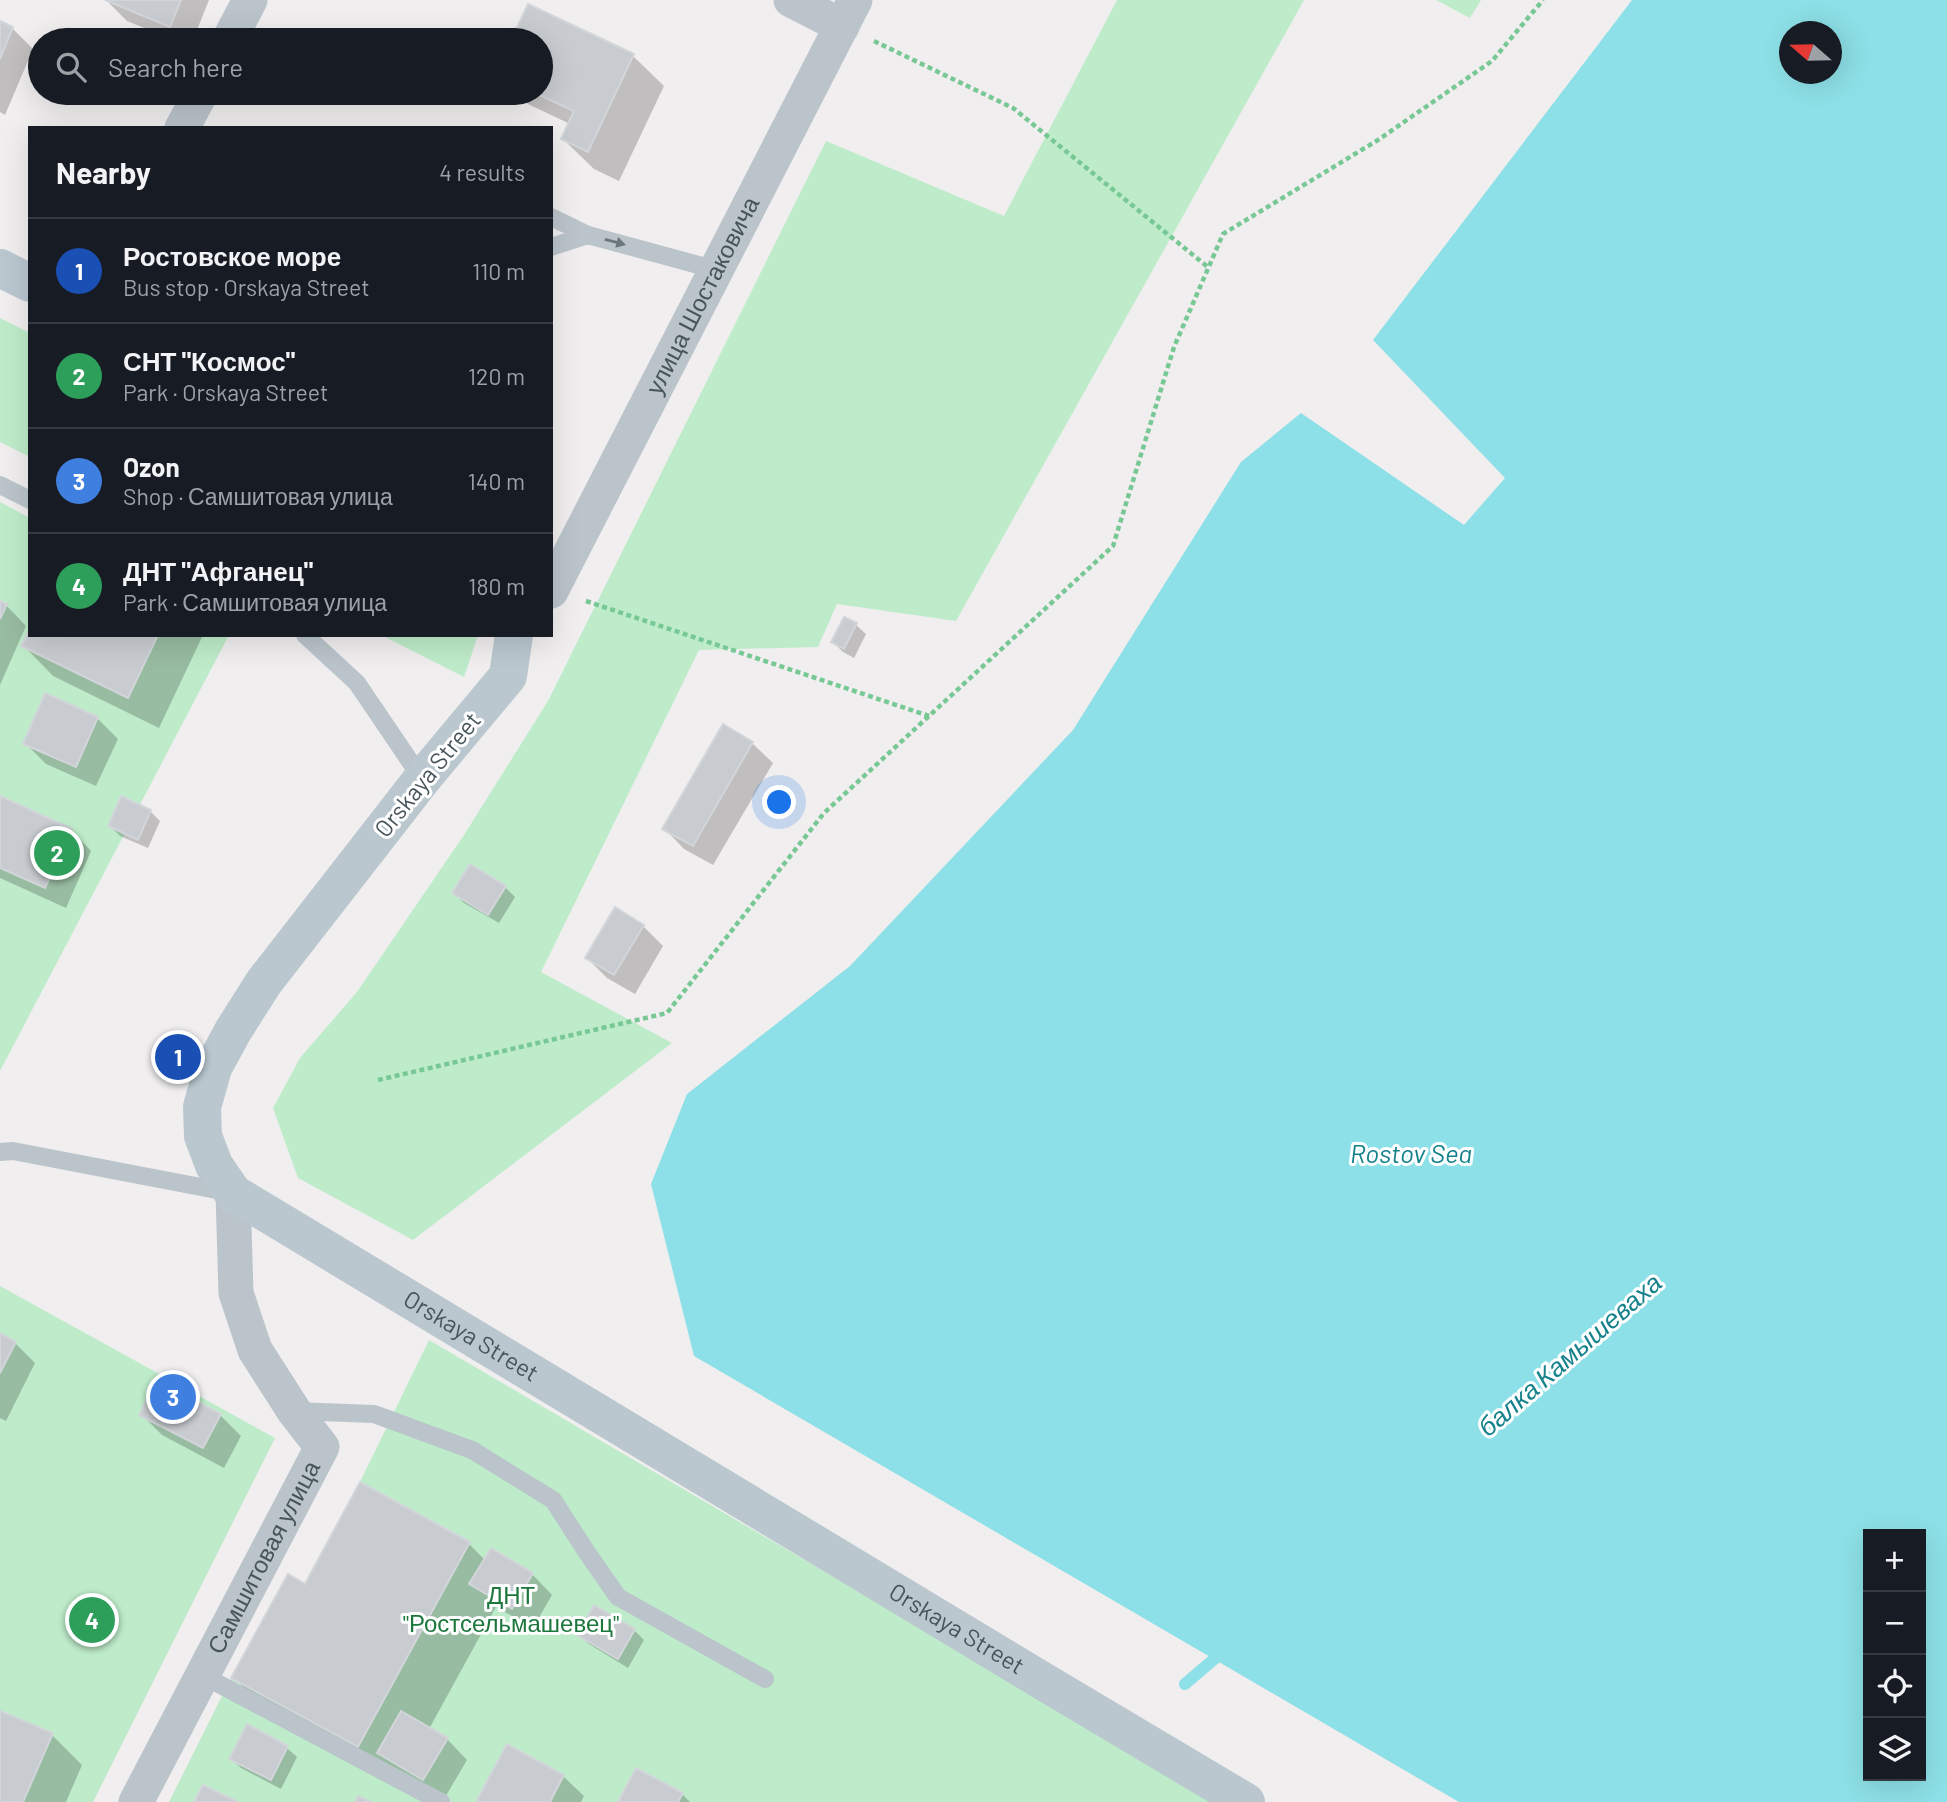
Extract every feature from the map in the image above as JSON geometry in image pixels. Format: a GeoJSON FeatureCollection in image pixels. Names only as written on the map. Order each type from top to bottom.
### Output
{"type":"FeatureCollection","features":[{"type":"Feature","properties":{"kind":"main road"},"geometry":{"type":"LineString","coordinates":[[0,268],[28,282]]}},
{"type":"Feature","properties":{"kind":"main road"},"geometry":{"type":"LineString","coordinates":[[508,676],[514,637]]}},
{"type":"Feature","properties":{"kind":"main road","name":"Orskaya Street"},"geometry":{"type":"LineString","coordinates":[[508,676],[422,779],[264,982],[233,1031],[213,1068],[202,1107],[203,1136],[214,1165],[233,1193],[1246,1802]]}},
{"type":"Feature","properties":{"kind":"street"},"geometry":{"type":"LineString","coordinates":[[235,28],[250,0]]}},
{"type":"Feature","properties":{"kind":"street"},"geometry":{"type":"LineString","coordinates":[[791,0],[849,13]]}},
{"type":"Feature","properties":{"kind":"street","name":"улица Шостаковича"},"geometry":{"type":"LineString","coordinates":[[553,588],[849,13]]}},
{"type":"Feature","properties":{"kind":"street"},"geometry":{"type":"LineString","coordinates":[[183,126],[194,105]]}},
{"type":"Feature","properties":{"kind":"street"},"geometry":{"type":"LineString","coordinates":[[508,676],[528,637]]}},
{"type":"Feature","properties":{"kind":"street","name":"Самшитовая улица"},"geometry":{"type":"LineString","coordinates":[[136,1802],[322,1447],[294,1411],[255,1350],[236,1293],[233,1193]]}},
{"type":"Feature","properties":{"kind":"lane"},"geometry":{"type":"LineString","coordinates":[[553,219],[588,235],[717,270]]}},
{"type":"Feature","properties":{"kind":"lane"},"geometry":{"type":"LineString","coordinates":[[553,246],[588,235]]}},
{"type":"Feature","properties":{"kind":"lane"},"geometry":{"type":"LineString","coordinates":[[0,485],[28,499]]}},
{"type":"Feature","properties":{"kind":"lane"},"geometry":{"type":"LineString","coordinates":[[307,637],[357,683],[422,779]]}},
{"type":"Feature","properties":{"kind":"lane"},"geometry":{"type":"LineString","coordinates":[[0,1152],[13,1151],[233,1193]]}},
{"type":"Feature","properties":{"kind":"lane"},"geometry":{"type":"LineString","coordinates":[[294,1411],[374,1414],[472,1450],[553,1500],[618,1597],[765,1679]]}},
{"type":"Feature","properties":{"kind":"lane"},"geometry":{"type":"LineString","coordinates":[[202,1675],[441,1802]]}},
{"type":"Feature","properties":{"kind":"path"},"geometry":{"type":"LineString","coordinates":[[379,1080],[667,1013],[824,813],[1113,546],[1174,347],[1223,234],[1378,140],[1492,61],[1544,0]]}},
{"type":"Feature","properties":{"kind":"path"},"geometry":{"type":"LineString","coordinates":[[849,13],[1013,108],[1209,268]]}},
{"type":"Feature","properties":{"kind":"path"},"geometry":{"type":"LineString","coordinates":[[553,590],[929,716]]}},
{"type":"Feature","properties":{"kind":"green space"},"geometry":{"type":"Polygon","coordinates":[[[1117,0],[1304,0],[956,621],[837,604],[818,647],[699,650],[541,972],[672,1043],[413,1240],[298,1178],[273,1108],[300,1058],[357,992],[464,835],[548,701],[826,141],[1004,216],[1117,0]]]}},
{"type":"Feature","properties":{"kind":"green space"},"geometry":{"type":"Polygon","coordinates":[[[1436,0],[1481,0],[1470,18],[1436,0]]]}},
{"type":"Feature","properties":{"kind":"green space"},"geometry":{"type":"Polygon","coordinates":[[[0,318],[28,332],[28,456],[0,442],[0,318]]]}},
{"type":"Feature","properties":{"kind":"green space"},"geometry":{"type":"Polygon","coordinates":[[[0,502],[28,517],[28,637],[228,637],[0,1071],[0,502]]]}},
{"type":"Feature","properties":{"kind":"green space"},"geometry":{"type":"Polygon","coordinates":[[[385,637],[477,637],[464,677],[385,637]]]}},
{"type":"Feature","properties":{"kind":"green space"},"geometry":{"type":"Polygon","coordinates":[[[0,1286],[275,1438],[93,1802],[0,1802],[0,1286]]]}},
{"type":"Feature","properties":{"kind":"green space","name":"ДНТ \"Ростсельмашевец\""},"geometry":{"type":"Polygon","coordinates":[[[429,1340],[1217,1802],[169,1802],[231,1678],[288,1574],[305,1584],[360,1482],[429,1340]]]}},
{"type":"Feature","properties":{"kind":"water","name":"Rostov Sea"},"geometry":{"type":"Polygon","coordinates":[[[1632,0],[1947,0],[1947,1802],[1459,1802],[694,1356],[651,1184],[687,1094],[850,966],[1073,730],[1241,462],[1301,413],[1464,525],[1505,478],[1373,340],[1632,0]]]}},
{"type":"Feature","properties":{"kind":"building"},"geometry":{"type":"Polygon","coordinates":[[[105,0],[181,0],[170,27],[105,0]]]}},
{"type":"Feature","properties":{"kind":"building"},"geometry":{"type":"Polygon","coordinates":[[[528,4],[634,54],[588,152],[561,139],[574,111],[553,101],[553,28],[517,28],[528,4]]]}},
{"type":"Feature","properties":{"kind":"building"},"geometry":{"type":"Polygon","coordinates":[[[0,21],[13,27],[0,59],[0,21]]]}},
{"type":"Feature","properties":{"kind":"building"},"geometry":{"type":"Polygon","coordinates":[[[0,601],[7,604],[0,619],[0,601]]]}},
{"type":"Feature","properties":{"kind":"building"},"geometry":{"type":"Polygon","coordinates":[[[844,617],[857,623],[844,649],[831,642],[844,617]]]}},
{"type":"Feature","properties":{"kind":"building"},"geometry":{"type":"Polygon","coordinates":[[[28,632],[28,637],[157,637],[128,698],[21,646],[28,632]]]}},
{"type":"Feature","properties":{"kind":"building"},"geometry":{"type":"Polygon","coordinates":[[[45,693],[98,717],[76,767],[23,744],[45,693]]]}},
{"type":"Feature","properties":{"kind":"building"},"geometry":{"type":"Polygon","coordinates":[[[723,724],[753,742],[693,846],[662,829],[723,724]]]}},
{"type":"Feature","properties":{"kind":"building"},"geometry":{"type":"Polygon","coordinates":[[[0,796],[72,829],[45,888],[0,868],[0,796]]]}},
{"type":"Feature","properties":{"kind":"building"},"geometry":{"type":"Polygon","coordinates":[[[121,796],[151,810],[138,840],[108,826],[121,796]]]}},
{"type":"Feature","properties":{"kind":"building"},"geometry":{"type":"Polygon","coordinates":[[[470,864],[506,886],[488,915],[452,893],[470,864]]]}},
{"type":"Feature","properties":{"kind":"building"},"geometry":{"type":"Polygon","coordinates":[[[615,907],[644,925],[614,975],[585,958],[615,907]]]}},
{"type":"Feature","properties":{"kind":"building"},"geometry":{"type":"Polygon","coordinates":[[[0,1333],[16,1342],[0,1373],[0,1333]]]}},
{"type":"Feature","properties":{"kind":"building"},"geometry":{"type":"Polygon","coordinates":[[[157,1380],[221,1414],[203,1448],[139,1415],[157,1380]]]}},
{"type":"Feature","properties":{"kind":"building"},"geometry":{"type":"Polygon","coordinates":[[[360,1482],[470,1542],[358,1747],[231,1678],[288,1574],[305,1584],[360,1482]]]}},
{"type":"Feature","properties":{"kind":"building"},"geometry":{"type":"Polygon","coordinates":[[[491,1548],[533,1573],[512,1609],[469,1584],[491,1548]]]}},
{"type":"Feature","properties":{"kind":"building"},"geometry":{"type":"Polygon","coordinates":[[[594,1605],[635,1629],[618,1659],[577,1635],[594,1605]]]}},
{"type":"Feature","properties":{"kind":"building"},"geometry":{"type":"Polygon","coordinates":[[[0,1711],[53,1733],[23,1802],[0,1802],[0,1711]]]}},
{"type":"Feature","properties":{"kind":"building"},"geometry":{"type":"Polygon","coordinates":[[[401,1711],[448,1738],[423,1780],[377,1753],[401,1711]]]}},
{"type":"Feature","properties":{"kind":"building"},"geometry":{"type":"Polygon","coordinates":[[[247,1724],[288,1746],[271,1780],[229,1759],[247,1724]]]}},
{"type":"Feature","properties":{"kind":"building"},"geometry":{"type":"Polygon","coordinates":[[[507,1744],[564,1775],[550,1802],[477,1800],[507,1744]]]}},
{"type":"Feature","properties":{"kind":"building"},"geometry":{"type":"Polygon","coordinates":[[[636,1768],[683,1793],[678,1802],[618,1802],[636,1768]]]}},
{"type":"Feature","properties":{"kind":"building"},"geometry":{"type":"Polygon","coordinates":[[[203,1785],[238,1802],[194,1802],[203,1785]]]}},
{"type":"Feature","properties":{"kind":"building"},"geometry":{"type":"Polygon","coordinates":[[[358,1796],[371,1802],[355,1802],[358,1796]]]}},
{"type":"Feature","properties":{"kind":"waterway","name":"балка Камышеваха"},"geometry":{"type":"LineString","coordinates":[[1185,1684],[1226,1649]]}},
{"type":"Feature","properties":{"kind":"place","name":"СНТ \"Космос\""},"geometry":{"type":"Point","coordinates":[57,853]}},
{"type":"Feature","properties":{"kind":"place","name":"Ростовское море"},"geometry":{"type":"Point","coordinates":[178,1057]}},
{"type":"Feature","properties":{"kind":"place","name":"Ozon"},"geometry":{"type":"Point","coordinates":[173,1397]}},
{"type":"Feature","properties":{"kind":"place","name":"ДНТ \"Афганец\""},"geometry":{"type":"Point","coordinates":[92,1620]}}]}
